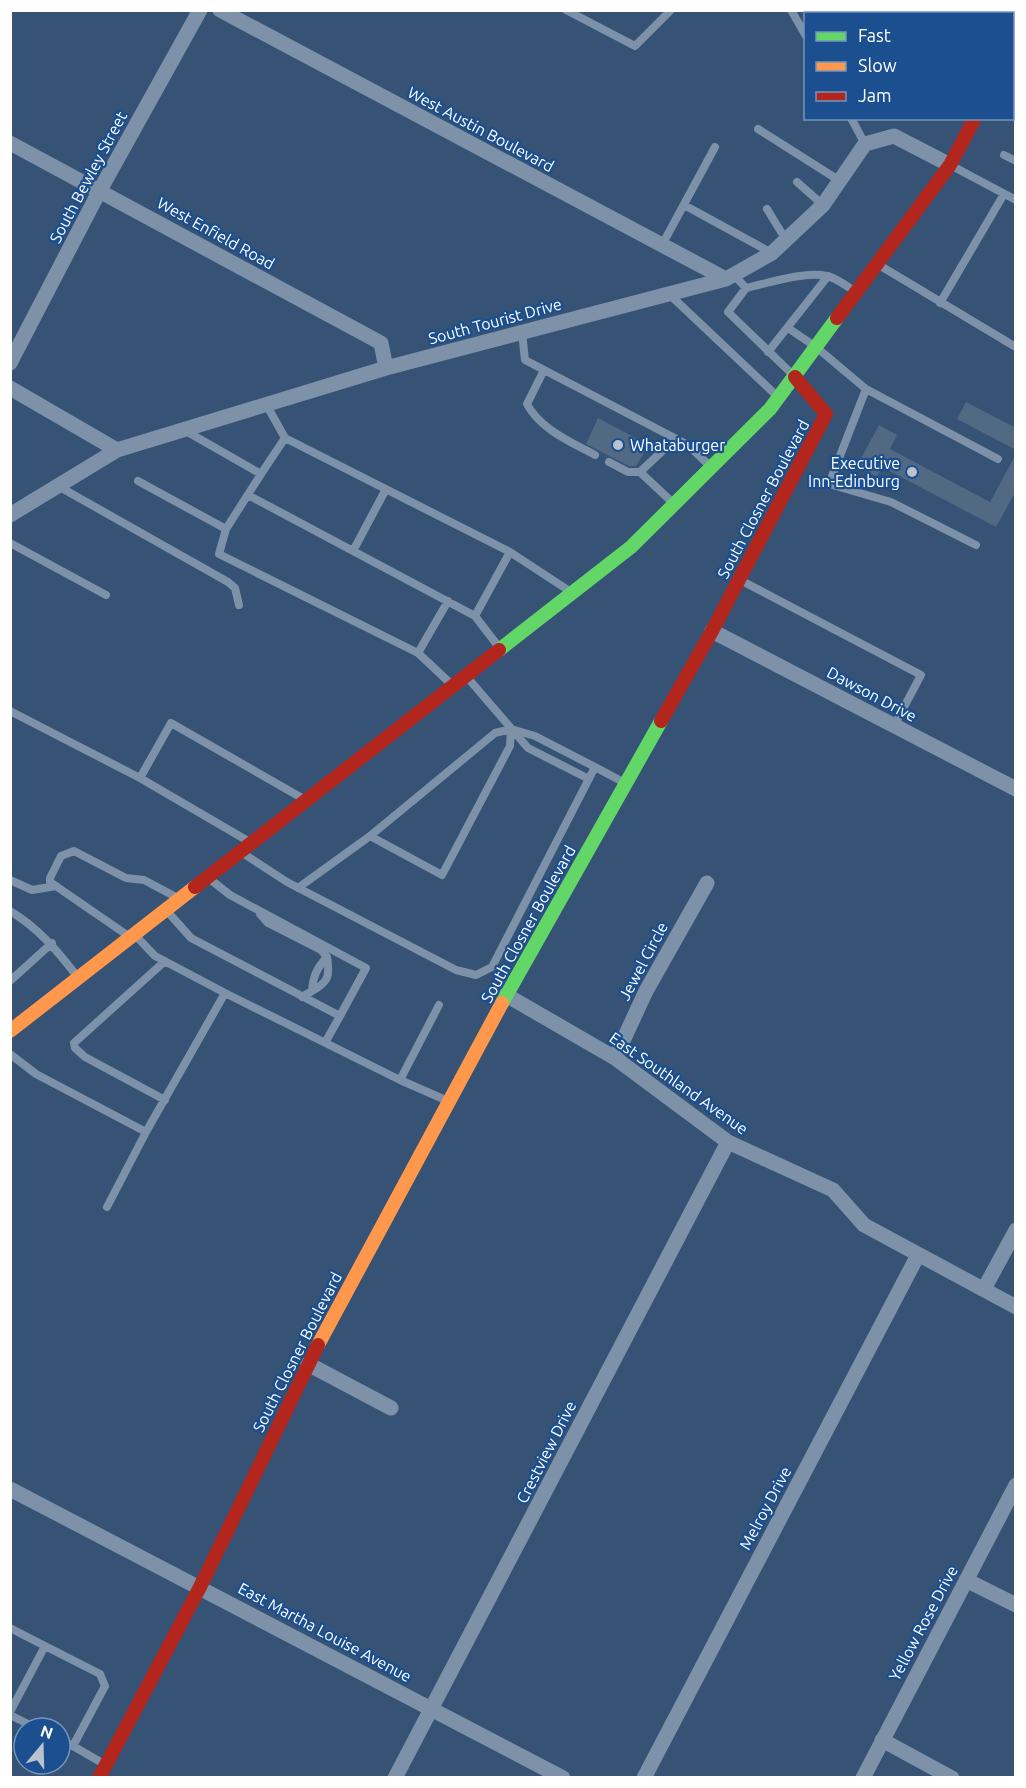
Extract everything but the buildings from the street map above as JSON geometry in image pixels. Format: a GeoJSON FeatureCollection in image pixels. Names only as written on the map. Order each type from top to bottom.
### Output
{"type":"FeatureCollection","features":[{"type":"Feature","properties":{"kind":"street","name":"South Bewley Street"},"geometry":{"type":"LineString","coordinates":[[10,363],[100,190],[200,10]]}},
{"type":"Feature","properties":{"kind":"street","name":"West Austin Boulevard"},"geometry":{"type":"LineString","coordinates":[[220,10],[662,245],[729,277]]}},
{"type":"Feature","properties":{"kind":"street"},"geometry":{"type":"LineString","coordinates":[[12,1026],[133,936],[631,547],[779,398],[950,165],[974,120]]}},
{"type":"Feature","properties":{"kind":"street"},"geometry":{"type":"LineString","coordinates":[[865,144],[894,136],[950,165]]}},
{"type":"Feature","properties":{"kind":"street","name":"West Enfield Road"},"geometry":{"type":"LineString","coordinates":[[10,143],[381,342],[386,368]]}},
{"type":"Feature","properties":{"kind":"street","name":"South Tourist Drive"},"geometry":{"type":"LineString","coordinates":[[10,515],[117,450],[386,368],[729,277],[772,253],[823,205],[865,144]]}},
{"type":"Feature","properties":{"kind":"street","name":"South Closner Boulevard"},"geometry":{"type":"LineString","coordinates":[[99,1778],[200,1587],[308,1364],[506,995],[712,631],[826,414],[795,378]]}},
{"type":"Feature","properties":{"kind":"street"},"geometry":{"type":"LineString","coordinates":[[10,388],[117,450]]}},
{"type":"Feature","properties":{"kind":"street","name":"Dawson Drive"},"geometry":{"type":"LineString","coordinates":[[712,631],[1016,789]]}},
{"type":"Feature","properties":{"kind":"street","name":"Jewel Circle"},"geometry":{"type":"LineString","coordinates":[[615,1058],[646,991],[707,883]]}},
{"type":"Feature","properties":{"kind":"street","name":"East Southland Avenue"},"geometry":{"type":"LineString","coordinates":[[506,995],[615,1058],[728,1142],[832,1190],[864,1225],[1016,1307]]}},
{"type":"Feature","properties":{"kind":"street","name":"Crestview Drive"},"geometry":{"type":"LineString","coordinates":[[395,1778],[728,1142]]}},
{"type":"Feature","properties":{"kind":"street"},"geometry":{"type":"LineString","coordinates":[[984,1289],[1016,1230]]}},
{"type":"Feature","properties":{"kind":"street","name":"Melroy Drive"},"geometry":{"type":"LineString","coordinates":[[644,1778],[918,1255]]}},
{"type":"Feature","properties":{"kind":"street"},"geometry":{"type":"LineString","coordinates":[[308,1364],[391,1408]]}},
{"type":"Feature","properties":{"kind":"street","name":"Yellow Rose Drive"},"geometry":{"type":"LineString","coordinates":[[863,1778],[1016,1485]]}},
{"type":"Feature","properties":{"kind":"street","name":"East Martha Louise Avenue"},"geometry":{"type":"LineString","coordinates":[[10,1489],[563,1778]]}},
{"type":"Feature","properties":{"kind":"street"},"geometry":{"type":"LineString","coordinates":[[966,1580],[1016,1605]]}},
{"type":"Feature","properties":{"kind":"street"},"geometry":{"type":"LineString","coordinates":[[882,1740],[952,1778]]}},
{"type":"Feature","properties":{"kind":"lane"},"geometry":{"type":"LineString","coordinates":[[566,10],[635,46],[671,10]]}},
{"type":"Feature","properties":{"kind":"lane"},"geometry":{"type":"LineString","coordinates":[[791,10],[804,33]]}},
{"type":"Feature","properties":{"kind":"lane"},"geometry":{"type":"LineString","coordinates":[[852,120],[865,144]]}},
{"type":"Feature","properties":{"kind":"lane"},"geometry":{"type":"LineString","coordinates":[[758,129],[840,180]]}},
{"type":"Feature","properties":{"kind":"lane"},"geometry":{"type":"LineString","coordinates":[[662,245],[715,147]]}},
{"type":"Feature","properties":{"kind":"lane"},"geometry":{"type":"LineString","coordinates":[[1004,155],[1016,161]]}},
{"type":"Feature","properties":{"kind":"lane"},"geometry":{"type":"LineString","coordinates":[[950,165],[1016,200]]}},
{"type":"Feature","properties":{"kind":"lane"},"geometry":{"type":"LineString","coordinates":[[797,182],[823,205]]}},
{"type":"Feature","properties":{"kind":"lane"},"geometry":{"type":"LineString","coordinates":[[940,303],[1004,194]]}},
{"type":"Feature","properties":{"kind":"lane"},"geometry":{"type":"LineString","coordinates":[[684,205],[772,253]]}},
{"type":"Feature","properties":{"kind":"lane"},"geometry":{"type":"LineString","coordinates":[[766,209],[786,240]]}},
{"type":"Feature","properties":{"kind":"lane"},"geometry":{"type":"LineString","coordinates":[[877,264],[1014,346]]}},
{"type":"Feature","properties":{"kind":"lane"},"geometry":{"type":"LineString","coordinates":[[768,352],[828,276]]}},
{"type":"Feature","properties":{"kind":"lane"},"geometry":{"type":"LineString","coordinates":[[795,378],[728,312],[746,288],[780,280],[828,276],[857,292]]}},
{"type":"Feature","properties":{"kind":"lane"},"geometry":{"type":"LineString","coordinates":[[729,277],[746,288]]}},
{"type":"Feature","properties":{"kind":"lane"},"geometry":{"type":"LineString","coordinates":[[669,294],[779,398]]}},
{"type":"Feature","properties":{"kind":"lane"},"geometry":{"type":"LineString","coordinates":[[788,328],[816,346],[866,389],[998,459]]}},
{"type":"Feature","properties":{"kind":"lane"},"geometry":{"type":"LineString","coordinates":[[522,332],[525,360],[688,445],[711,467]]}},
{"type":"Feature","properties":{"kind":"lane"},"geometry":{"type":"LineString","coordinates":[[544,370],[527,404],[534,416],[595,455]]}},
{"type":"Feature","properties":{"kind":"lane"},"geometry":{"type":"LineString","coordinates":[[866,389],[828,484],[891,502],[976,544]]}},
{"type":"Feature","properties":{"kind":"lane"},"geometry":{"type":"LineString","coordinates":[[266,404],[285,438],[510,552],[572,593]]}},
{"type":"Feature","properties":{"kind":"lane"},"geometry":{"type":"LineString","coordinates":[[184,429],[261,474]]}},
{"type":"Feature","properties":{"kind":"lane"},"geometry":{"type":"LineString","coordinates":[[285,438],[226,529],[219,554],[418,653],[453,686]]}},
{"type":"Feature","properties":{"kind":"lane"},"geometry":{"type":"LineString","coordinates":[[640,472],[675,438]]}},
{"type":"Feature","properties":{"kind":"lane"},"geometry":{"type":"LineString","coordinates":[[609,462],[628,472],[640,472],[674,504]]}},
{"type":"Feature","properties":{"kind":"lane"},"geometry":{"type":"LineString","coordinates":[[138,481],[226,529]]}},
{"type":"Feature","properties":{"kind":"lane"},"geometry":{"type":"LineString","coordinates":[[57,485],[228,582],[235,588],[239,605]]}},
{"type":"Feature","properties":{"kind":"lane"},"geometry":{"type":"LineString","coordinates":[[353,551],[386,489]]}},
{"type":"Feature","properties":{"kind":"lane"},"geometry":{"type":"LineString","coordinates":[[248,495],[475,616],[500,649]]}},
{"type":"Feature","properties":{"kind":"lane"},"geometry":{"type":"LineString","coordinates":[[10,543],[106,595]]}},
{"type":"Feature","properties":{"kind":"lane"},"geometry":{"type":"LineString","coordinates":[[475,616],[510,552]]}},
{"type":"Feature","properties":{"kind":"lane"},"geometry":{"type":"LineString","coordinates":[[739,580],[921,675],[894,726]]}},
{"type":"Feature","properties":{"kind":"lane"},"geometry":{"type":"LineString","coordinates":[[418,653],[448,601]]}},
{"type":"Feature","properties":{"kind":"lane"},"geometry":{"type":"LineString","coordinates":[[466,676],[528,748],[589,779]]}},
{"type":"Feature","properties":{"kind":"lane"},"geometry":{"type":"LineString","coordinates":[[10,711],[140,778],[252,843]]}},
{"type":"Feature","properties":{"kind":"lane"},"geometry":{"type":"LineString","coordinates":[[140,778],[171,723],[306,801]]}},
{"type":"Feature","properties":{"kind":"lane"},"geometry":{"type":"LineString","coordinates":[[298,888],[370,836],[495,733],[511,729],[536,736],[626,783]]}},
{"type":"Feature","properties":{"kind":"lane"},"geometry":{"type":"LineString","coordinates":[[370,836],[442,875],[510,746],[511,729]]}},
{"type":"Feature","properties":{"kind":"lane"},"geometry":{"type":"LineString","coordinates":[[240,852],[298,888],[456,970],[476,975],[492,966],[595,767]]}},
{"type":"Feature","properties":{"kind":"lane"},"geometry":{"type":"LineString","coordinates":[[180,899],[144,879],[126,878],[74,851],[61,856],[50,878],[50,882],[133,936],[155,957],[400,1080],[449,1101]]}},
{"type":"Feature","properties":{"kind":"lane"},"geometry":{"type":"LineString","coordinates":[[208,877],[230,895],[366,968],[326,1041]]}},
{"type":"Feature","properties":{"kind":"lane"},"geometry":{"type":"LineString","coordinates":[[10,880],[32,890],[56,886]]}},
{"type":"Feature","properties":{"kind":"lane"},"geometry":{"type":"LineString","coordinates":[[253,908],[268,923],[321,950],[327,957],[330,971],[323,985],[302,997]]}},
{"type":"Feature","properties":{"kind":"lane"},"geometry":{"type":"LineString","coordinates":[[166,910],[191,938],[340,1016]]}},
{"type":"Feature","properties":{"kind":"lane"},"geometry":{"type":"LineString","coordinates":[[10,911],[26,920],[52,944],[78,978]]}},
{"type":"Feature","properties":{"kind":"lane"},"geometry":{"type":"LineString","coordinates":[[10,981],[52,944]]}},
{"type":"Feature","properties":{"kind":"lane"},"geometry":{"type":"LineString","coordinates":[[312,991],[317,968],[327,957]]}},
{"type":"Feature","properties":{"kind":"lane"},"geometry":{"type":"LineString","coordinates":[[165,962],[74,1042],[75,1048],[85,1057],[165,1100]]}},
{"type":"Feature","properties":{"kind":"lane"},"geometry":{"type":"LineString","coordinates":[[107,1207],[146,1132],[225,993]]}},
{"type":"Feature","properties":{"kind":"lane"},"geometry":{"type":"LineString","coordinates":[[400,1080],[440,1005]]}},
{"type":"Feature","properties":{"kind":"lane"},"geometry":{"type":"LineString","coordinates":[[10,1054],[36,1074],[146,1132]]}},
{"type":"Feature","properties":{"kind":"lane"},"geometry":{"type":"LineString","coordinates":[[10,1628],[100,1674],[105,1686],[73,1746],[106,1765]]}},
{"type":"Feature","properties":{"kind":"lane"},"geometry":{"type":"LineString","coordinates":[[10,1713],[45,1646]]}},
{"type":"Feature","properties":{"kind":"traffic: fast"},"geometry":{"type":"LineString","coordinates":[[499,650],[631,547],[770,409],[837,318]]}},
{"type":"Feature","properties":{"kind":"traffic: fast"},"geometry":{"type":"LineString","coordinates":[[502,1003],[661,721]]}},
{"type":"Feature","properties":{"kind":"traffic: slow"},"geometry":{"type":"LineString","coordinates":[[10,1031],[195,887]]}},
{"type":"Feature","properties":{"kind":"traffic: slow"},"geometry":{"type":"LineString","coordinates":[[318,1345],[502,1003]]}},
{"type":"Feature","properties":{"kind":"traffic: jam"},"geometry":{"type":"LineString","coordinates":[[837,318],[950,165],[974,120]]}},
{"type":"Feature","properties":{"kind":"traffic: jam"},"geometry":{"type":"LineString","coordinates":[[661,721],[712,631],[826,414],[795,377]]}},
{"type":"Feature","properties":{"kind":"traffic: jam"},"geometry":{"type":"LineString","coordinates":[[195,887],[499,650]]}},
{"type":"Feature","properties":{"kind":"traffic: jam"},"geometry":{"type":"LineString","coordinates":[[99,1778],[200,1587],[318,1345]]}},
{"type":"Feature","properties":{"kind":"place","name":"Whataburger"},"geometry":{"type":"Point","coordinates":[618,445]}},
{"type":"Feature","properties":{"kind":"place","name":"Executive Inn-Edinburg"},"geometry":{"type":"Point","coordinates":[912,472]}}]}
